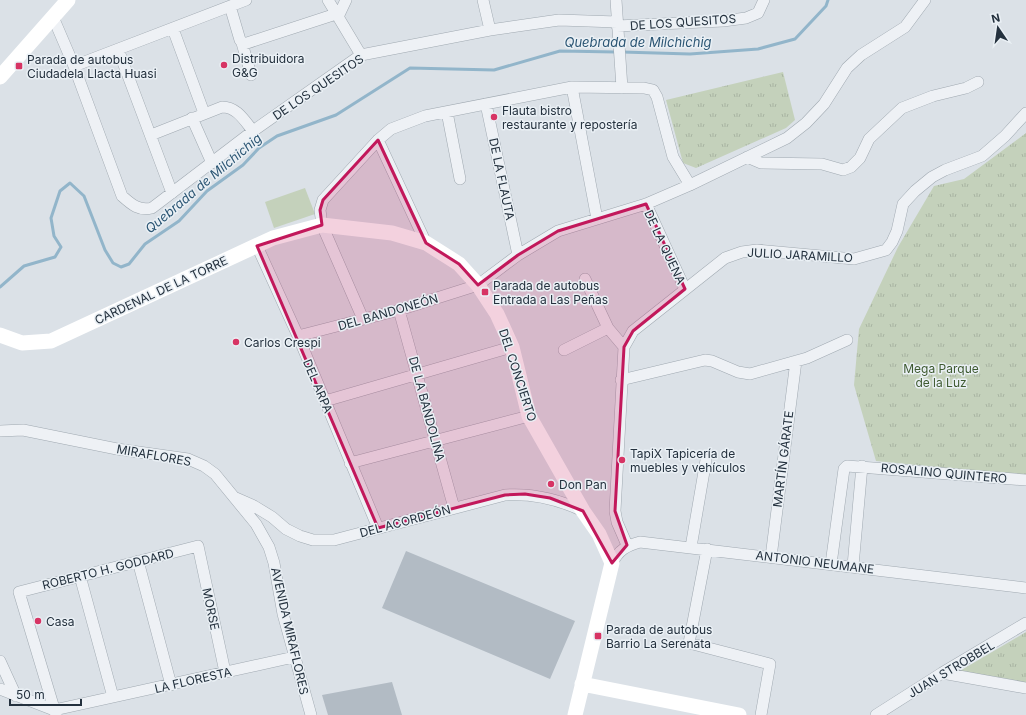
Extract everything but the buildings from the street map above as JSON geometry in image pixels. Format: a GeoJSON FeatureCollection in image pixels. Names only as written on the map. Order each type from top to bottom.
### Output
{"type":"FeatureCollection","features":[{"type":"Feature","properties":{"kind":"street"},"geometry":{"type":"LineString","coordinates":[[0,77],[68,0]]}},
{"type":"Feature","properties":{"kind":"street"},"geometry":{"type":"LineString","coordinates":[[74,66],[246,0]]}},
{"type":"Feature","properties":{"kind":"street"},"geometry":{"type":"LineString","coordinates":[[328,0],[361,55]]}},
{"type":"Feature","properties":{"kind":"street"},"geometry":{"type":"LineString","coordinates":[[242,43],[337,16],[346,0]]}},
{"type":"Feature","properties":{"kind":"street"},"geometry":{"type":"LineString","coordinates":[[483,0],[490,30]]}},
{"type":"Feature","properties":{"kind":"street"},"geometry":{"type":"LineString","coordinates":[[616,0],[622,88]]}},
{"type":"Feature","properties":{"kind":"street","name":"DE LOS QUESITOS"},"geometry":{"type":"LineString","coordinates":[[54,16],[122,196],[134,207],[146,209],[152,208],[253,131],[361,55],[490,30],[558,20],[617,24],[723,21],[746,18],[758,12],[764,0]]}},
{"type":"Feature","properties":{"kind":"street","name":"DEL BANDONEÓN"},"geometry":{"type":"LineString","coordinates":[[298,336],[399,310],[478,285],[518,255],[558,231],[646,204],[690,185],[787,138],[806,123],[824,104],[848,68],[861,55],[905,27],[922,1]]}},
{"type":"Feature","properties":{"kind":"street"},"geometry":{"type":"LineString","coordinates":[[230,6],[251,75]]}},
{"type":"Feature","properties":{"kind":"street"},"geometry":{"type":"LineString","coordinates":[[173,29],[204,113]]}},
{"type":"Feature","properties":{"kind":"street"},"geometry":{"type":"LineString","coordinates":[[118,49],[172,193]]}},
{"type":"Feature","properties":{"kind":"street"},"geometry":{"type":"LineString","coordinates":[[746,157],[762,163],[822,164],[843,170],[851,167],[860,158],[869,139],[902,108],[933,96],[966,88],[978,82]]}},
{"type":"Feature","properties":{"kind":"street"},"geometry":{"type":"LineString","coordinates":[[572,87],[597,219]]}},
{"type":"Feature","properties":{"kind":"street"},"geometry":{"type":"LineString","coordinates":[[363,319],[322,225],[320,210],[323,200],[378,140],[391,129],[425,116],[572,87],[644,88],[653,90],[657,97],[673,157],[690,185]]}},
{"type":"Feature","properties":{"kind":"street","name":"DE LA FLAUTA"},"geometry":{"type":"LineString","coordinates":[[486,104],[518,255]]}},
{"type":"Feature","properties":{"kind":"street"},"geometry":{"type":"LineString","coordinates":[[151,135],[222,107],[229,107],[236,111],[253,131]]}},
{"type":"Feature","properties":{"kind":"street"},"geometry":{"type":"LineString","coordinates":[[447,112],[460,179]]}},
{"type":"Feature","properties":{"kind":"street","name":"JULIO JARAMILLO"},"geometry":{"type":"LineString","coordinates":[[627,545],[617,522],[615,511],[624,347],[633,331],[725,258],[742,252],[757,250],[854,259],[886,250],[897,231],[903,204],[915,190],[932,176],[982,156],[1005,136],[1026,113]]}},
{"type":"Feature","properties":{"kind":"street"},"geometry":{"type":"LineString","coordinates":[[192,118],[212,163]]}},
{"type":"Feature","properties":{"kind":"street"},"geometry":{"type":"LineString","coordinates":[[378,140],[426,242]]}},
{"type":"Feature","properties":{"kind":"street","name":"DE LA QUENA"},"geometry":{"type":"LineString","coordinates":[[646,204],[685,289]]}},
{"type":"Feature","properties":{"kind":"street","name":"DEL CONCIERTO"},"geometry":{"type":"LineString","coordinates":[[322,225],[392,232],[426,242],[459,264],[478,285],[497,314],[512,347],[529,416],[583,511],[599,534],[612,563]]}},
{"type":"Feature","properties":{"kind":"street","name":"CARDENAL DE LA TORRE"},"geometry":{"type":"LineString","coordinates":[[0,335],[22,343],[51,341],[273,238],[322,225]]}},
{"type":"Feature","properties":{"kind":"street","name":"DEL ARPA"},"geometry":{"type":"LineString","coordinates":[[257,246],[298,336],[378,528]]}},
{"type":"Feature","properties":{"kind":"street"},"geometry":{"type":"LineString","coordinates":[[585,279],[608,328],[624,347]]}},
{"type":"Feature","properties":{"kind":"street","name":"DE LA BANDOLINA"},"geometry":{"type":"LineString","coordinates":[[399,310],[418,373],[454,508]]}},
{"type":"Feature","properties":{"kind":"street"},"geometry":{"type":"LineString","coordinates":[[564,350],[608,328]]}},
{"type":"Feature","properties":{"kind":"street"},"geometry":{"type":"LineString","coordinates":[[622,380],[705,360],[712,361],[738,372],[750,374],[796,361],[847,340]]}},
{"type":"Feature","properties":{"kind":"street"},"geometry":{"type":"LineString","coordinates":[[325,400],[512,347]]}},
{"type":"Feature","properties":{"kind":"street","name":"MARTÍN GÁRATE"},"geometry":{"type":"LineString","coordinates":[[771,557],[796,361]]}},
{"type":"Feature","properties":{"kind":"street"},"geometry":{"type":"LineString","coordinates":[[350,463],[529,416]]}},
{"type":"Feature","properties":{"kind":"street","name":"MIRAFLORES"},"geometry":{"type":"LineString","coordinates":[[0,431],[23,430],[117,449],[188,460],[204,466],[215,474],[256,524],[269,547]]}},
{"type":"Feature","properties":{"kind":"street"},"geometry":{"type":"LineString","coordinates":[[691,547],[706,460]]}},
{"type":"Feature","properties":{"kind":"street","name":"ROSALINO QUINTERO"},"geometry":{"type":"LineString","coordinates":[[832,564],[844,469],[850,465],[1026,480]]}},
{"type":"Feature","properties":{"kind":"street"},"geometry":{"type":"LineString","coordinates":[[853,566],[862,466]]}},
{"type":"Feature","properties":{"kind":"street","name":"DEL ACORDEÓN"},"geometry":{"type":"LineString","coordinates":[[234,497],[254,506],[272,517],[286,529],[313,540],[334,540],[505,495],[525,494],[555,500],[583,511]]}},
{"type":"Feature","properties":{"kind":"street","name":"ANTONIO NEUMANE"},"geometry":{"type":"LineString","coordinates":[[627,545],[640,542],[691,547],[1026,588]]}},
{"type":"Feature","properties":{"kind":"street"},"geometry":{"type":"LineString","coordinates":[[575,715],[612,563],[618,553],[627,545]]}},
{"type":"Feature","properties":{"kind":"street","name":"ROBERTO H. GODDARD"},"geometry":{"type":"LineString","coordinates":[[55,713],[19,592],[198,546]]}},
{"type":"Feature","properties":{"kind":"street","name":"MORSE"},"geometry":{"type":"LineString","coordinates":[[198,546],[225,672]]}},
{"type":"Feature","properties":{"kind":"street","name":"AVENIDA MIRAFLORES"},"geometry":{"type":"LineString","coordinates":[[269,547],[294,657],[311,715]]}},
{"type":"Feature","properties":{"kind":"street"},"geometry":{"type":"LineString","coordinates":[[707,549],[689,643],[770,664],[761,715]]}},
{"type":"Feature","properties":{"kind":"street"},"geometry":{"type":"LineString","coordinates":[[138,561],[171,685]]}},
{"type":"Feature","properties":{"kind":"street"},"geometry":{"type":"LineString","coordinates":[[80,576],[113,697]]}},
{"type":"Feature","properties":{"kind":"street","name":"JUAN STROBBEL"},"geometry":{"type":"LineString","coordinates":[[876,715],[942,673],[1026,623]]}},
{"type":"Feature","properties":{"kind":"street","name":"LA FLORESTA"},"geometry":{"type":"LineString","coordinates":[[55,713],[113,697],[294,657]]}},
{"type":"Feature","properties":{"kind":"street"},"geometry":{"type":"LineString","coordinates":[[0,661],[16,696]]}},
{"type":"Feature","properties":{"kind":"street"},"geometry":{"type":"LineString","coordinates":[[942,673],[1026,688]]}},
{"type":"Feature","properties":{"kind":"street"},"geometry":{"type":"LineString","coordinates":[[582,684],[739,715]]}},
{"type":"Feature","properties":{"kind":"street"},"geometry":{"type":"LineString","coordinates":[[0,689],[55,713]]}},
{"type":"Feature","properties":{"kind":"highlighted area"},"geometry":{"type":"Polygon","coordinates":[[[378,140],[426,243],[459,264],[478,285],[518,255],[558,231],[646,204],[685,289],[633,331],[624,347],[615,511],[627,545],[612,563],[583,511],[550,498],[525,494],[505,495],[378,528],[257,246],[322,225],[320,210],[323,200],[378,140]]]}},
{"type":"Feature","properties":{"kind":"green space"},"geometry":{"type":"Polygon","coordinates":[[[783,72],[795,120],[786,128],[696,168],[683,163],[666,100],[783,72]]]}},
{"type":"Feature","properties":{"kind":"green space","name":"Mega Parque de la Luz"},"geometry":{"type":"Polygon","coordinates":[[[1026,133],[1026,476],[876,461],[854,385],[859,329],[898,247],[934,186],[964,179],[1026,133]]]}},
{"type":"Feature","properties":{"kind":"green space"},"geometry":{"type":"Polygon","coordinates":[[[305,188],[315,214],[274,228],[265,202],[305,188]]]}},
{"type":"Feature","properties":{"kind":"green space"},"geometry":{"type":"Polygon","coordinates":[[[1026,632],[1026,684],[958,672],[1026,632]]]}},
{"type":"Feature","properties":{"kind":"waterway","name":"Quebrada de Milchichig"},"geometry":{"type":"LineString","coordinates":[[622,52],[690,54],[758,49],[795,39],[826,6],[828,0]]}},
{"type":"Feature","properties":{"kind":"waterway","name":"Quebrada de Milchichig"},"geometry":{"type":"LineString","coordinates":[[0,287],[24,266],[55,257],[61,247],[54,236],[51,218],[60,191],[70,183],[84,196],[105,250],[113,263],[121,267],[129,264],[145,244],[179,221],[207,191],[243,165],[259,148],[277,136],[336,115],[410,68],[494,70],[560,51],[616,52]]}},
{"type":"Feature","properties":{"kind":"place","name":"Distribuidora G&G"},"geometry":{"type":"Point","coordinates":[224,65]}},
{"type":"Feature","properties":{"kind":"place","name":"Parada de autobus Ciudadela Llacta Huasi"},"geometry":{"type":"Point","coordinates":[19,66]}},
{"type":"Feature","properties":{"kind":"place","name":"Flauta bistro restaurante y repostería"},"geometry":{"type":"Point","coordinates":[494,117]}},
{"type":"Feature","properties":{"kind":"place","name":"Parada de autobus Entrada a Las Peñas"},"geometry":{"type":"Point","coordinates":[485,292]}},
{"type":"Feature","properties":{"kind":"place","name":"Carlos Crespi"},"geometry":{"type":"Point","coordinates":[236,342]}},
{"type":"Feature","properties":{"kind":"place","name":"TapiX Tapicería de muebles y vehículos"},"geometry":{"type":"Point","coordinates":[622,460]}},
{"type":"Feature","properties":{"kind":"place","name":"Don Pan"},"geometry":{"type":"Point","coordinates":[551,484]}},
{"type":"Feature","properties":{"kind":"place","name":"Casa"},"geometry":{"type":"Point","coordinates":[38,621]}},
{"type":"Feature","properties":{"kind":"place","name":"Parada de autobus Barrio La Serenata"},"geometry":{"type":"Point","coordinates":[598,636]}}]}
